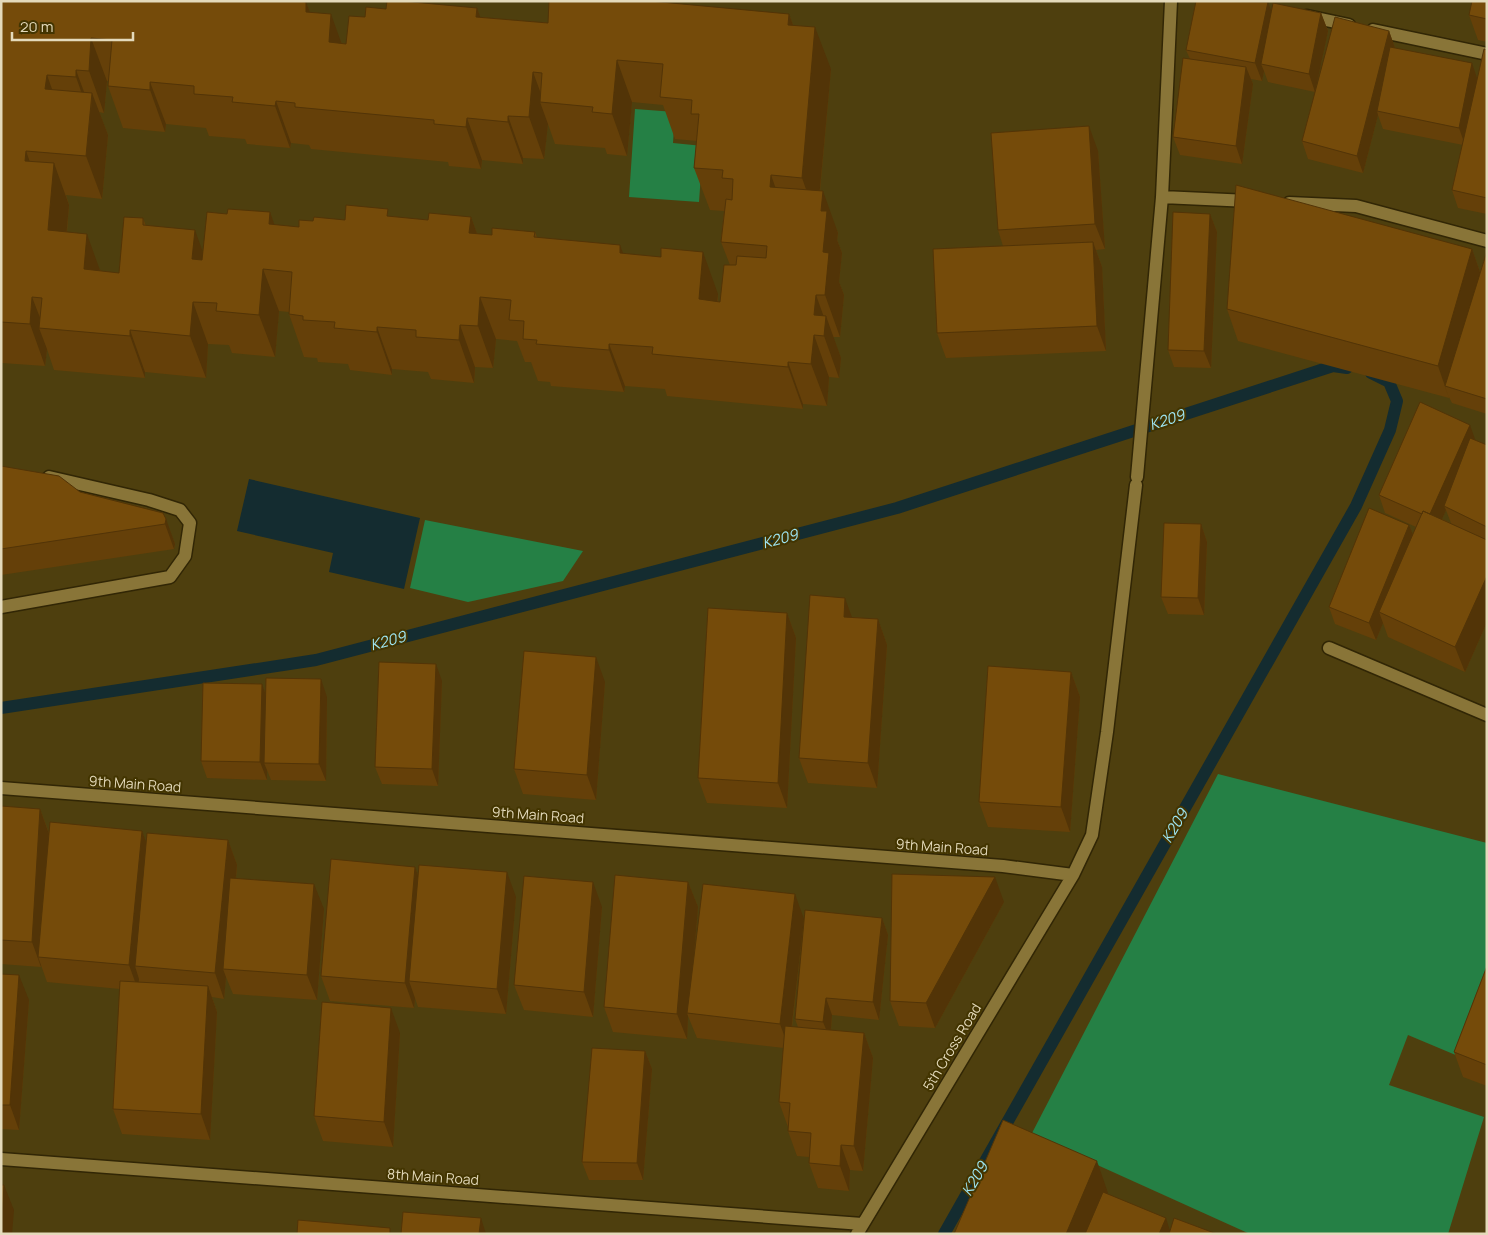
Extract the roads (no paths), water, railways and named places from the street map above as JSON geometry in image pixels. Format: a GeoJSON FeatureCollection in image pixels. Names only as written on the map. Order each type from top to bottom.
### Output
{"type":"FeatureCollection","features":[{"type":"Feature","properties":{"kind":"street","name":"5th Cross Road"},"geometry":{"type":"LineString","coordinates":[[859,1229],[1073,875],[1092,835],[1107,732],[1137,481],[1162,197],[1171,1]]}},
{"type":"Feature","properties":{"kind":"street"},"geometry":{"type":"LineString","coordinates":[[1294,14],[1487,54]]}},
{"type":"Feature","properties":{"kind":"street"},"geometry":{"type":"LineString","coordinates":[[1162,197],[1259,201]]}},
{"type":"Feature","properties":{"kind":"street"},"geometry":{"type":"LineString","coordinates":[[1278,202],[1356,206],[1487,241]]}},
{"type":"Feature","properties":{"kind":"street"},"geometry":{"type":"LineString","coordinates":[[1,607],[170,577],[185,556],[190,523],[180,510],[149,500],[38,474]]}},
{"type":"Feature","properties":{"kind":"street"},"geometry":{"type":"LineString","coordinates":[[1329,648],[1487,716]]}},
{"type":"Feature","properties":{"kind":"street","name":"9th Main Road"},"geometry":{"type":"LineString","coordinates":[[1,788],[1003,866],[1073,875]]}},
{"type":"Feature","properties":{"kind":"street","name":"8th Main Road"},"geometry":{"type":"LineString","coordinates":[[1,1159],[859,1229]]}},
{"type":"Feature","properties":{"kind":"water"},"geometry":{"type":"Polygon","coordinates":[[[249,479],[420,518],[404,589],[329,572],[333,553],[237,531],[249,479]]]}},
{"type":"Feature","properties":{"kind":"waterway","name":"K209"},"geometry":{"type":"LineString","coordinates":[[1,708],[316,660],[897,508],[1333,366],[1347,368]]}},
{"type":"Feature","properties":{"kind":"waterway","name":"K209"},"geometry":{"type":"LineString","coordinates":[[944,1234],[1356,506],[1390,430],[1397,401],[1389,382],[1371,373]]}}]}
